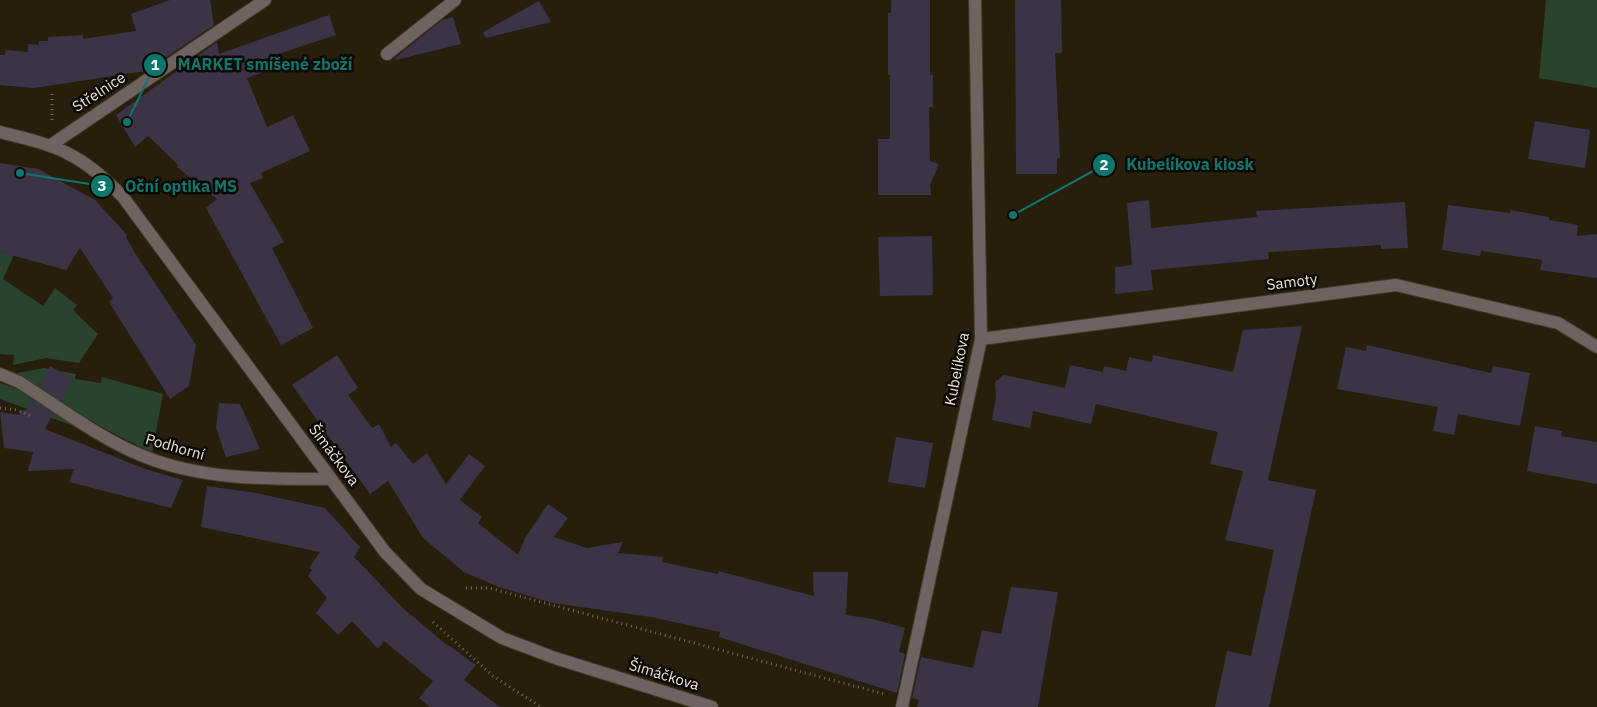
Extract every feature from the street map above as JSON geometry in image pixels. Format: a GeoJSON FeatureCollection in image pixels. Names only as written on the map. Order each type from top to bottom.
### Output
{"type":"FeatureCollection","features":[{"type":"Feature","properties":{"kind":"street","name":"Střelnice"},"geometry":{"type":"LineString","coordinates":[[51,145],[265,0]]}},
{"type":"Feature","properties":{"kind":"street"},"geometry":{"type":"LineString","coordinates":[[387,54],[455,0]]}},
{"type":"Feature","properties":{"kind":"street","name":"Kubelíkova"},"geometry":{"type":"LineString","coordinates":[[902,707],[981,339],[974,0]]}},
{"type":"Feature","properties":{"kind":"street","name":"Šimáčkova"},"geometry":{"type":"LineString","coordinates":[[0,132],[51,145],[67,152],[102,175],[123,197],[385,552],[421,588],[449,608],[502,638],[546,655],[712,707]]}},
{"type":"Feature","properties":{"kind":"street","name":"Samoty"},"geometry":{"type":"LineString","coordinates":[[981,339],[1396,285],[1558,323],[1597,347]]}},
{"type":"Feature","properties":{"kind":"street","name":"Podhorní"},"geometry":{"type":"LineString","coordinates":[[0,374],[19,382],[103,435],[143,456],[199,472],[283,479],[331,479]]}},
{"type":"Feature","properties":{"kind":"path"},"geometry":{"type":"LineString","coordinates":[[52,94],[52,121]]}},
{"type":"Feature","properties":{"kind":"path"},"geometry":{"type":"LineString","coordinates":[[466,588],[489,588],[891,696]]}},
{"type":"Feature","properties":{"kind":"path"},"geometry":{"type":"LineString","coordinates":[[430,619],[493,676],[541,707]]}},
{"type":"Feature","properties":{"kind":"green space"},"geometry":{"type":"Polygon","coordinates":[[[1546,0],[1597,0],[1597,88],[1539,78],[1546,0]]]}},
{"type":"Feature","properties":{"kind":"green space"},"geometry":{"type":"Polygon","coordinates":[[[0,252],[14,255],[3,279],[43,306],[55,288],[77,305],[73,310],[98,334],[79,363],[46,358],[13,365],[14,355],[0,354],[0,252]]]}},
{"type":"Feature","properties":{"kind":"green space"},"geometry":{"type":"Polygon","coordinates":[[[44,368],[76,374],[75,379],[101,383],[102,377],[163,394],[152,453],[107,430],[11,374],[44,368]]]}},
{"type":"Feature","properties":{"kind":"green space"},"geometry":{"type":"Polygon","coordinates":[[[0,383],[17,389],[87,431],[0,399],[0,383]]]}},
{"type":"Feature","properties":{"kind":"building"},"geometry":{"type":"Polygon","coordinates":[[[170,0],[210,0],[214,25],[146,71],[34,88],[0,85],[0,55],[5,55],[6,50],[28,52],[28,44],[39,45],[39,41],[48,41],[48,37],[83,35],[83,39],[136,31],[131,14],[170,0]]]}},
{"type":"Feature","properties":{"kind":"building"},"geometry":{"type":"Polygon","coordinates":[[[891,0],[930,0],[930,75],[933,75],[933,107],[929,107],[930,161],[939,164],[930,185],[931,195],[878,195],[878,139],[890,139],[888,13],[891,13],[891,0]]]}},
{"type":"Feature","properties":{"kind":"building"},"geometry":{"type":"Polygon","coordinates":[[[1015,0],[1061,0],[1062,53],[1055,53],[1060,158],[1057,158],[1057,174],[1016,174],[1015,0]]]}},
{"type":"Feature","properties":{"kind":"building"},"geometry":{"type":"Polygon","coordinates":[[[539,1],[551,22],[486,38],[483,32],[539,1]]]}},
{"type":"Feature","properties":{"kind":"building"},"geometry":{"type":"Polygon","coordinates":[[[329,15],[336,35],[278,54],[281,66],[247,78],[267,127],[293,115],[310,151],[261,173],[263,178],[250,183],[284,242],[272,248],[313,328],[281,345],[206,208],[217,199],[177,167],[178,165],[148,136],[135,147],[116,115],[217,42],[219,54],[329,15]]]}},
{"type":"Feature","properties":{"kind":"building"},"geometry":{"type":"Polygon","coordinates":[[[453,17],[461,44],[396,60],[395,58],[442,20],[453,17]]]}},
{"type":"Feature","properties":{"kind":"building"},"geometry":{"type":"Polygon","coordinates":[[[1535,121],[1590,130],[1585,168],[1528,159],[1535,121]]]}},
{"type":"Feature","properties":{"kind":"building"},"geometry":{"type":"Polygon","coordinates":[[[0,163],[38,169],[95,200],[127,235],[126,237],[135,253],[196,345],[189,386],[170,399],[109,302],[113,298],[80,248],[66,270],[0,252],[0,163]]]}},
{"type":"Feature","properties":{"kind":"building"},"geometry":{"type":"Polygon","coordinates":[[[1149,200],[1151,228],[1257,217],[1256,211],[1405,202],[1408,248],[1381,249],[1381,245],[1268,252],[1269,259],[1151,270],[1153,290],[1115,294],[1115,267],[1132,265],[1127,203],[1149,200]]]}},
{"type":"Feature","properties":{"kind":"building"},"geometry":{"type":"Polygon","coordinates":[[[1448,205],[1510,213],[1510,210],[1549,217],[1549,220],[1578,225],[1577,236],[1597,234],[1597,278],[1540,270],[1542,260],[1481,251],[1480,256],[1442,250],[1448,205]]]}},
{"type":"Feature","properties":{"kind":"building"},"geometry":{"type":"Polygon","coordinates":[[[932,236],[933,295],[880,296],[878,237],[932,236]]]}},
{"type":"Feature","properties":{"kind":"building"},"geometry":{"type":"Polygon","coordinates":[[[1302,326],[1268,480],[1316,490],[1269,707],[1215,707],[1227,651],[1251,656],[1274,550],[1225,540],[1243,471],[1210,464],[1218,432],[1096,404],[1091,424],[1033,411],[1030,428],[992,420],[996,396],[995,382],[1004,375],[1065,388],[1070,365],[1103,372],[1104,366],[1126,371],[1129,357],[1152,362],[1153,355],[1233,372],[1243,330],[1302,326]]]}},
{"type":"Feature","properties":{"kind":"building"},"geometry":{"type":"Polygon","coordinates":[[[1367,345],[1491,373],[1493,366],[1530,373],[1520,426],[1458,414],[1454,435],[1433,431],[1438,407],[1337,389],[1346,347],[1366,351],[1367,345]]]}},
{"type":"Feature","properties":{"kind":"building"},"geometry":{"type":"Polygon","coordinates":[[[337,355],[358,388],[348,395],[372,428],[379,424],[391,447],[396,443],[413,464],[427,453],[446,484],[469,454],[485,466],[460,500],[482,517],[478,523],[518,555],[525,538],[548,504],[568,518],[554,537],[587,548],[623,542],[618,553],[663,557],[662,562],[718,574],[718,571],[814,596],[813,572],[848,572],[846,615],[873,619],[905,628],[899,652],[905,654],[897,693],[719,637],[720,632],[651,617],[553,603],[499,587],[464,572],[423,538],[388,481],[370,494],[292,385],[337,355]]]}},
{"type":"Feature","properties":{"kind":"building"},"geometry":{"type":"Polygon","coordinates":[[[50,366],[74,379],[62,400],[40,386],[50,366]]]}},
{"type":"Feature","properties":{"kind":"building"},"geometry":{"type":"Polygon","coordinates":[[[32,400],[53,414],[45,429],[148,470],[183,480],[171,508],[69,482],[74,469],[28,471],[33,452],[4,448],[0,412],[20,415],[20,411],[26,410],[32,400]]]}},
{"type":"Feature","properties":{"kind":"building"},"geometry":{"type":"Polygon","coordinates":[[[219,403],[240,404],[260,449],[226,457],[216,428],[219,403]]]}},
{"type":"Feature","properties":{"kind":"building"},"geometry":{"type":"Polygon","coordinates":[[[1535,426],[1562,431],[1561,436],[1597,442],[1597,484],[1527,471],[1535,426]]]}},
{"type":"Feature","properties":{"kind":"building"},"geometry":{"type":"Polygon","coordinates":[[[896,437],[933,443],[925,488],[888,482],[896,437]]]}},
{"type":"Feature","properties":{"kind":"building"},"geometry":{"type":"Polygon","coordinates":[[[207,486],[256,493],[325,508],[360,547],[354,557],[404,609],[442,641],[476,665],[464,680],[500,707],[430,707],[419,698],[433,681],[384,641],[378,649],[352,621],[338,635],[316,613],[327,598],[308,576],[312,570],[309,568],[320,552],[201,527],[207,486]]]}},
{"type":"Feature","properties":{"kind":"building"},"geometry":{"type":"Polygon","coordinates":[[[1011,587],[1058,592],[1038,707],[917,707],[919,700],[912,698],[921,657],[973,668],[982,630],[1001,634],[1011,587]]]}},
{"type":"Feature","properties":{"kind":"place","name":"MARKET smíšené zboží"},"geometry":{"type":"Point","coordinates":[127,122]}},
{"type":"Feature","properties":{"kind":"place","name":"Oční optika MS"},"geometry":{"type":"Point","coordinates":[20,173]}},
{"type":"Feature","properties":{"kind":"place","name":"Kubelíkova kiosk"},"geometry":{"type":"Point","coordinates":[1013,215]}}]}
